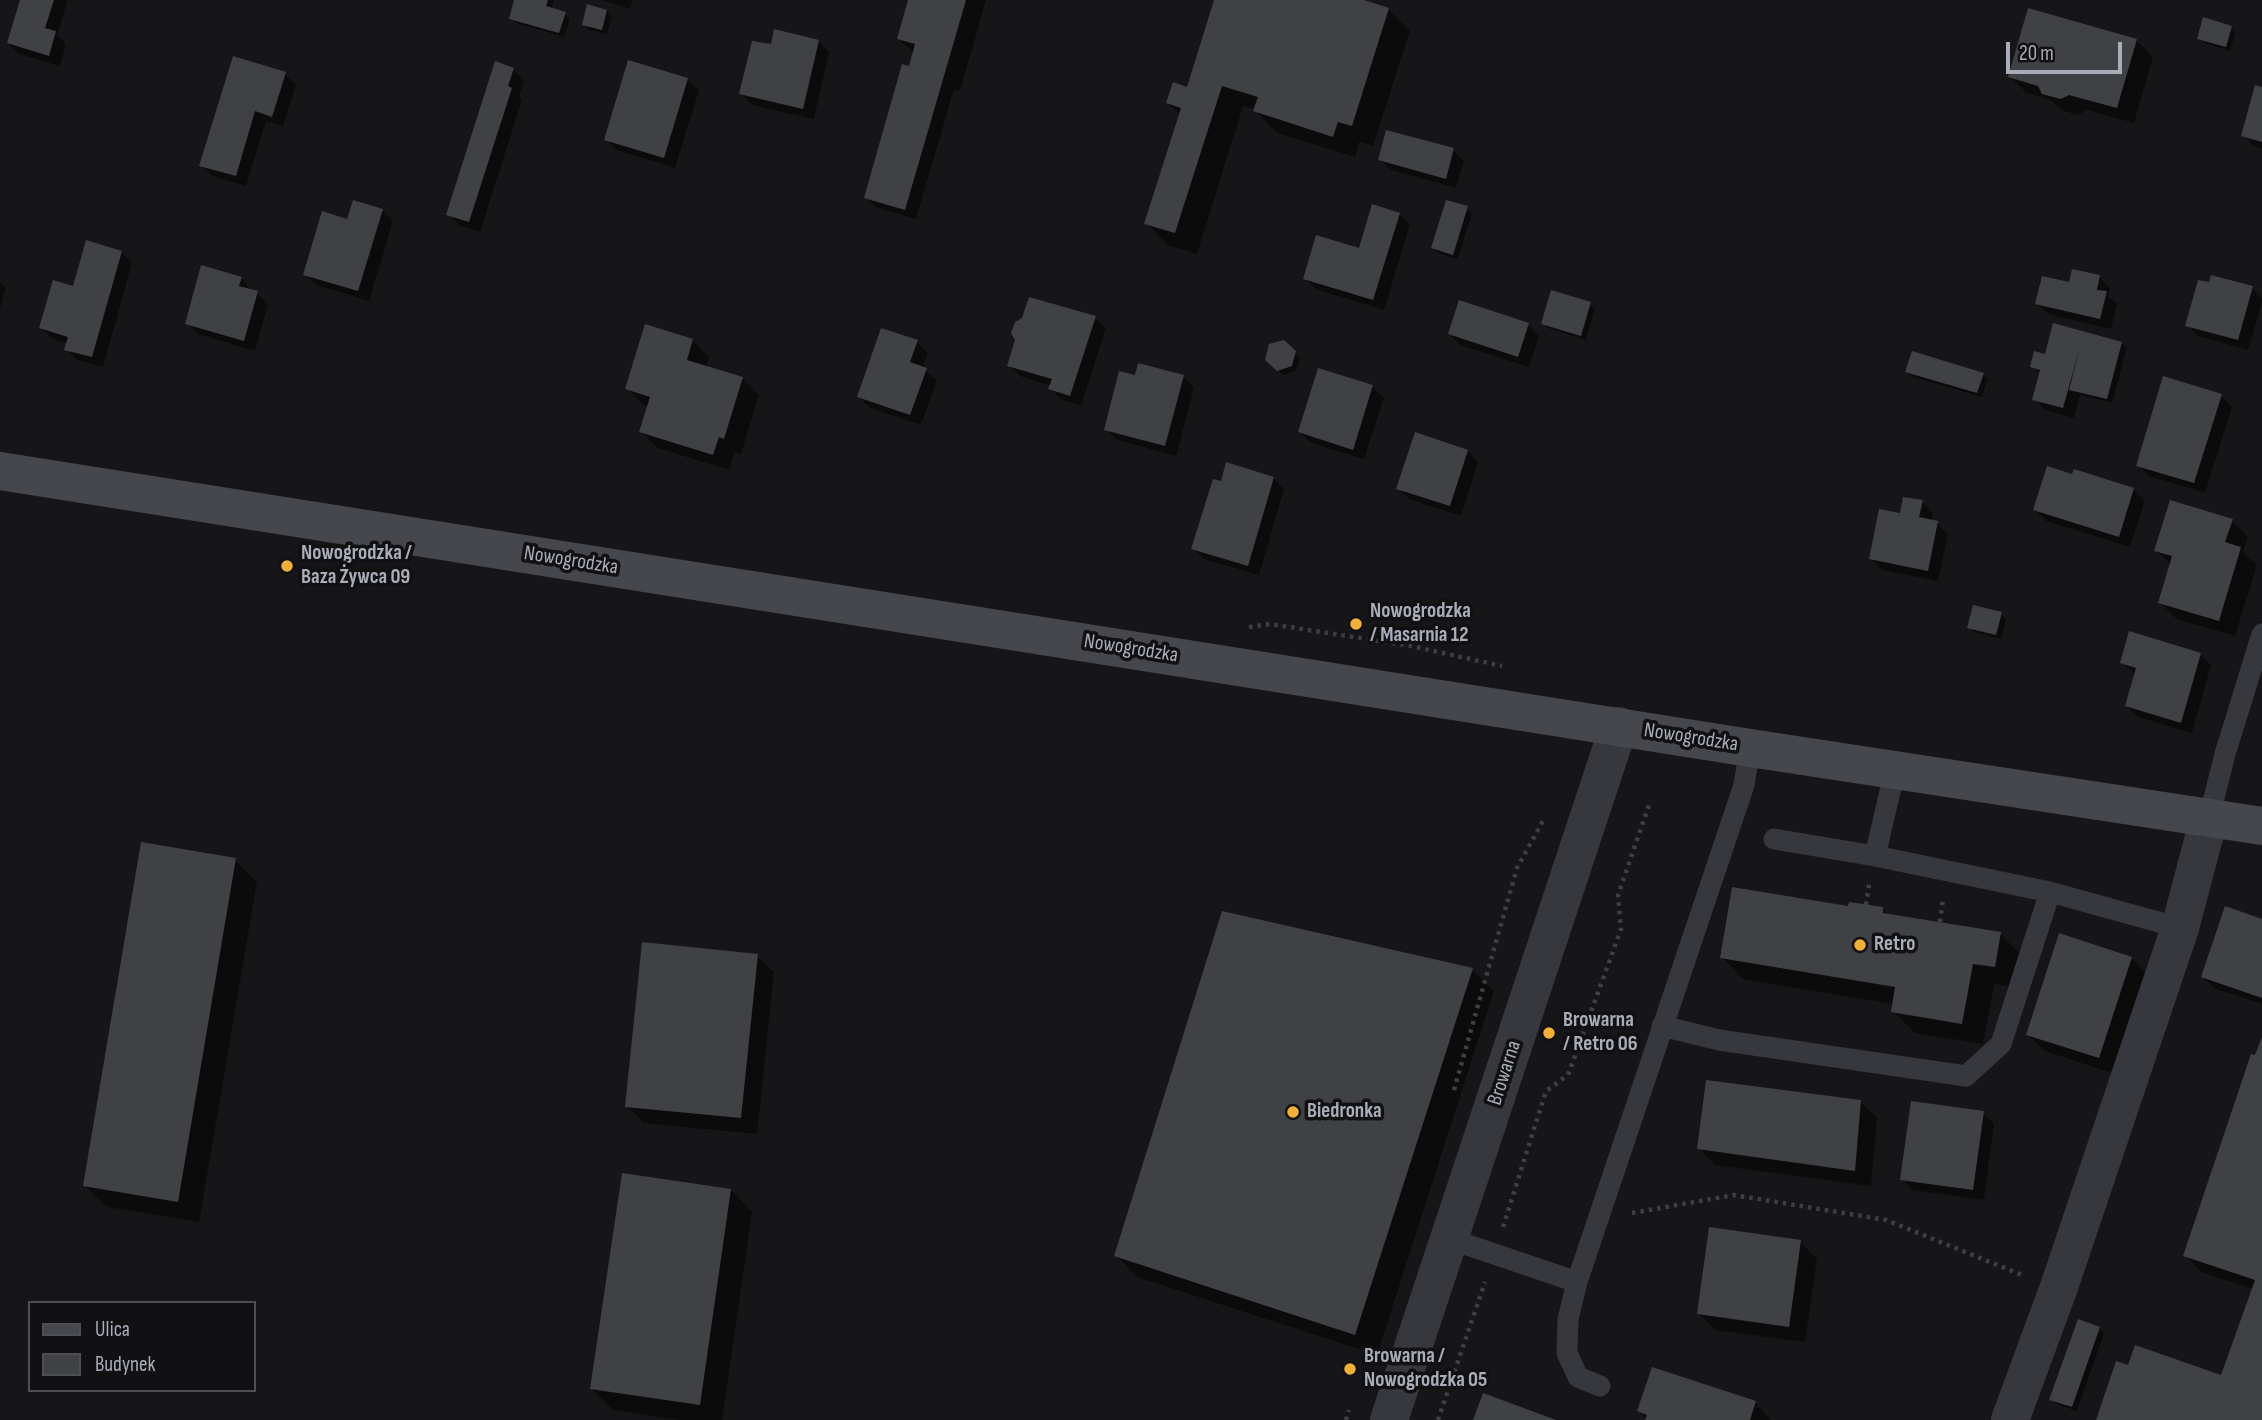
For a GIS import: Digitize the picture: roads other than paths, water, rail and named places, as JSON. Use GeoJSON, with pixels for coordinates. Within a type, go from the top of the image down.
{"type":"FeatureCollection","features":[{"type":"Feature","properties":{"kind":"main road","name":"Nowogrodzka"},"geometry":{"type":"LineString","coordinates":[[0,471],[1750,748],[2262,826]]}},
{"type":"Feature","properties":{"kind":"street","name":"Browarna"},"geometry":{"type":"LineString","coordinates":[[1389,1420],[1619,726]]}},
{"type":"Feature","properties":{"kind":"street"},"geometry":{"type":"LineString","coordinates":[[2010,1420],[2059,1287],[2180,928],[2209,818]]}},
{"type":"Feature","properties":{"kind":"lane"},"geometry":{"type":"LineString","coordinates":[[2209,818],[2225,754],[2262,634]]}},
{"type":"Feature","properties":{"kind":"lane"},"geometry":{"type":"LineString","coordinates":[[1600,1386],[1578,1377],[1567,1353],[1568,1319],[1602,1202],[1744,785],[1750,748]]}},
{"type":"Feature","properties":{"kind":"lane"},"geometry":{"type":"LineString","coordinates":[[1875,856],[1895,770]]}},
{"type":"Feature","properties":{"kind":"lane"},"geometry":{"type":"LineString","coordinates":[[1774,839],[1875,856],[2050,892],[2180,928]]}},
{"type":"Feature","properties":{"kind":"lane"},"geometry":{"type":"LineString","coordinates":[[1662,1026],[1719,1040],[1966,1076],[2001,1044],[2050,892]]}},
{"type":"Feature","properties":{"kind":"lane"},"geometry":{"type":"LineString","coordinates":[[1450,1239],[1577,1282]]}},
{"type":"Feature","properties":{"kind":"place","name":"Nowogrodzka / Baza Żywca 09"},"geometry":{"type":"Point","coordinates":[287,566]}},
{"type":"Feature","properties":{"kind":"place","name":"Nowogrodzka / Masarnia 12"},"geometry":{"type":"Point","coordinates":[1356,624]}},
{"type":"Feature","properties":{"kind":"place","name":"Retro"},"geometry":{"type":"Point","coordinates":[1860,945]}},
{"type":"Feature","properties":{"kind":"place","name":"Browarna / Retro 06"},"geometry":{"type":"Point","coordinates":[1549,1033]}},
{"type":"Feature","properties":{"kind":"place","name":"Biedronka"},"geometry":{"type":"Point","coordinates":[1293,1112]}},
{"type":"Feature","properties":{"kind":"place","name":"Browarna / Nowogrodzka 05"},"geometry":{"type":"Point","coordinates":[1350,1369]}}]}
